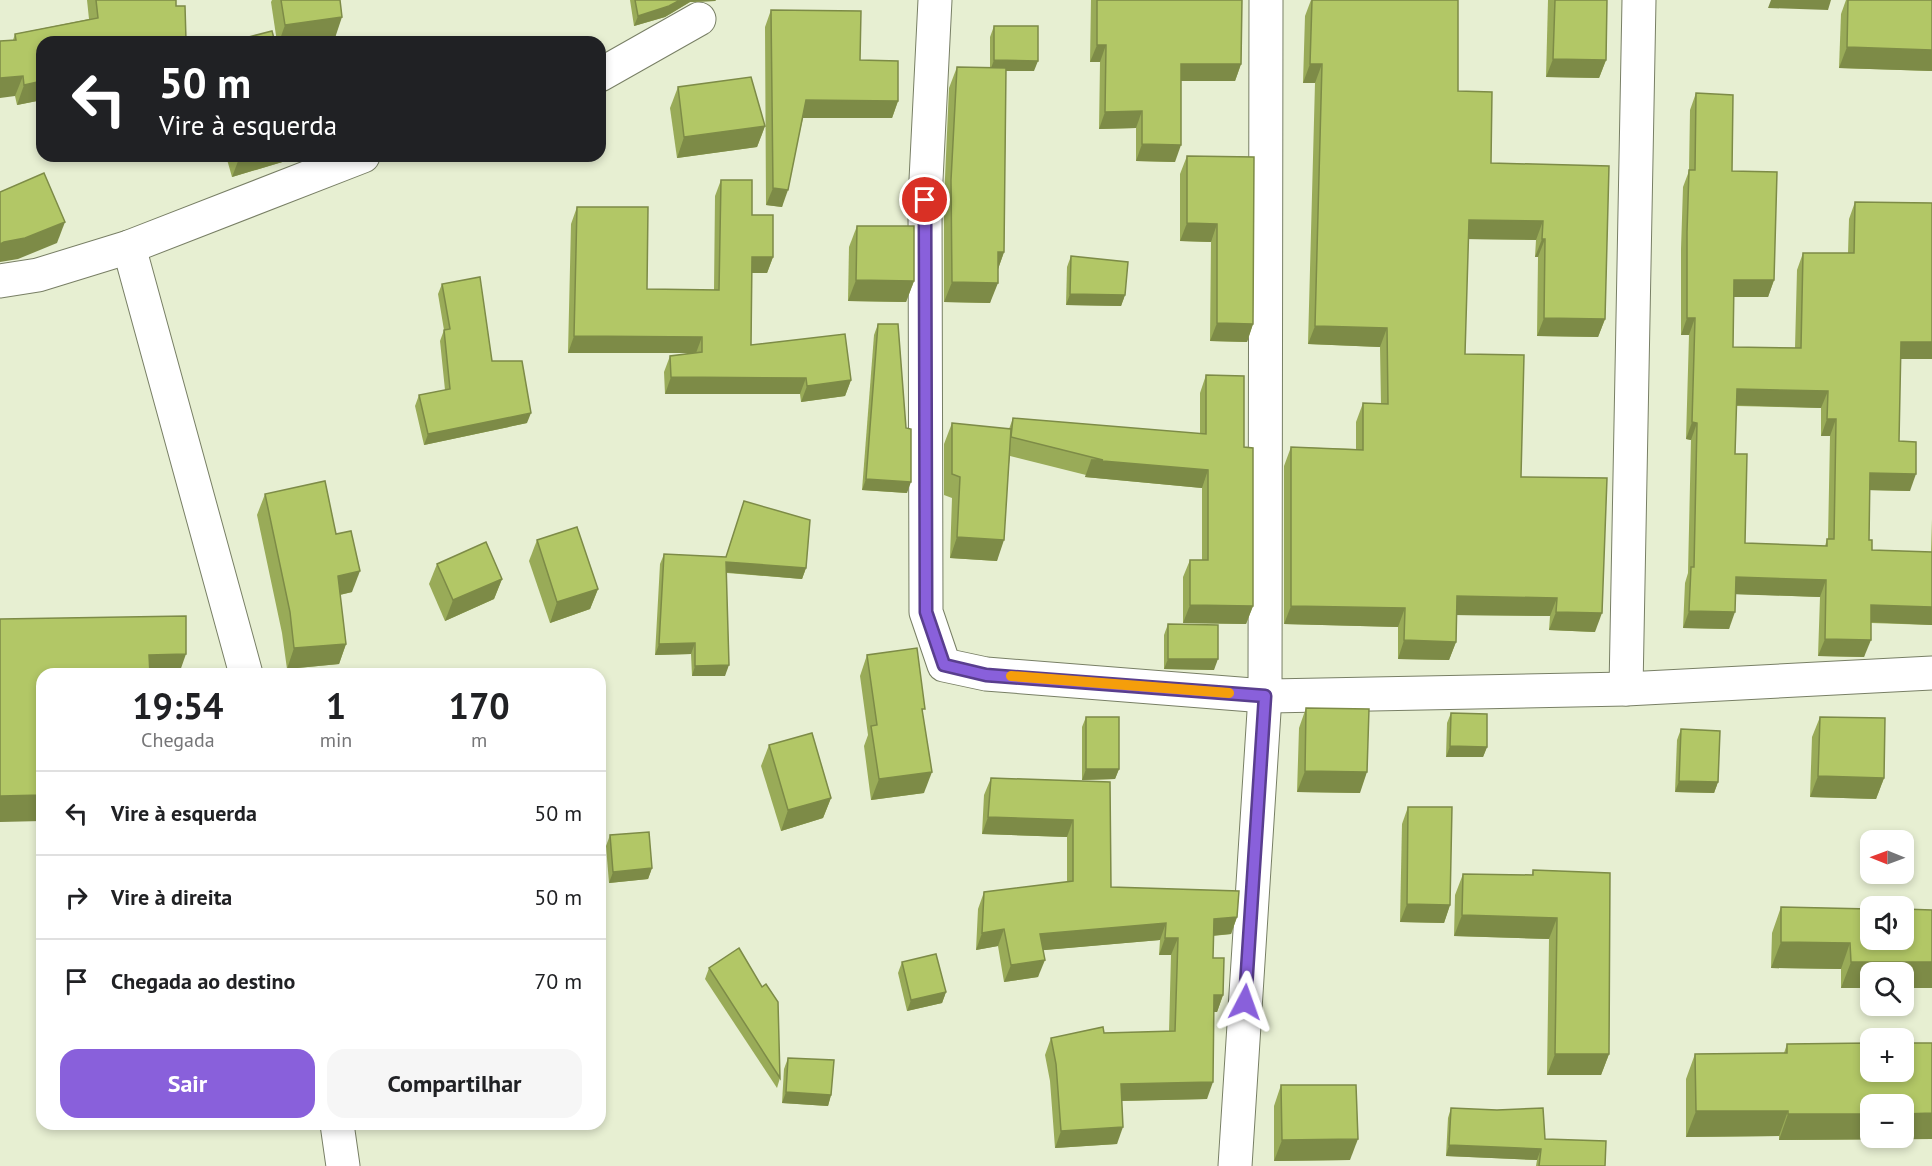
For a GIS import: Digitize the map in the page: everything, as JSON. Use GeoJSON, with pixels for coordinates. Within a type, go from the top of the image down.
{"type":"FeatureCollection","features":[{"type":"Feature","properties":{"kind":"street"},"geometry":{"type":"LineString","coordinates":[[934,0],[925,200],[926,612],[944,665],[986,675],[1265,696],[1626,689],[1932,673]]}},
{"type":"Feature","properties":{"kind":"street"},"geometry":{"type":"LineString","coordinates":[[1235,1166],[1265,696],[1266,0]]}},
{"type":"Feature","properties":{"kind":"street"},"geometry":{"type":"LineString","coordinates":[[1626,689],[1639,0]]}},
{"type":"Feature","properties":{"kind":"street"},"geometry":{"type":"LineString","coordinates":[[606,72],[699,19]]}},
{"type":"Feature","properties":{"kind":"street"},"geometry":{"type":"LineString","coordinates":[[0,281],[38,275],[129,247],[348,162]]}},
{"type":"Feature","properties":{"kind":"street"},"geometry":{"type":"LineString","coordinates":[[129,247],[244,668]]}},
{"type":"Feature","properties":{"kind":"street"},"geometry":{"type":"LineString","coordinates":[[338,1130],[343,1166]]}},
{"type":"Feature","properties":{"kind":"building"},"geometry":{"type":"Polygon","coordinates":[[[96,0],[176,0],[176,6],[185,6],[186,36],[36,36],[36,82],[24,85],[23,76],[0,78],[0,41],[16,40],[15,34],[98,18],[96,0]]]}},
{"type":"Feature","properties":{"kind":"building"},"geometry":{"type":"Polygon","coordinates":[[[281,0],[340,0],[342,17],[285,25],[281,0]]]}},
{"type":"Feature","properties":{"kind":"building"},"geometry":{"type":"Polygon","coordinates":[[[635,0],[680,0],[638,16],[635,0]]]}},
{"type":"Feature","properties":{"kind":"building"},"geometry":{"type":"Polygon","coordinates":[[[1097,0],[1242,0],[1241,64],[1181,64],[1181,145],[1142,144],[1142,111],[1105,112],[1106,45],[1097,45],[1097,0]]]}},
{"type":"Feature","properties":{"kind":"building"},"geometry":{"type":"Polygon","coordinates":[[[1312,0],[1458,0],[1458,91],[1492,92],[1491,163],[1609,166],[1605,319],[1544,318],[1545,239],[1542,239],[1543,221],[1469,220],[1465,354],[1524,355],[1521,477],[1607,478],[1602,613],[1556,612],[1557,598],[1457,596],[1456,642],[1404,640],[1405,608],[1291,606],[1291,447],[1363,450],[1363,403],[1388,404],[1387,328],[1315,326],[1322,64],[1310,64],[1312,0]]]}},
{"type":"Feature","properties":{"kind":"building"},"geometry":{"type":"Polygon","coordinates":[[[1555,0],[1607,0],[1606,60],[1553,59],[1555,0]]]}},
{"type":"Feature","properties":{"kind":"building"},"geometry":{"type":"Polygon","coordinates":[[[1848,0],[1932,0],[1932,50],[1847,47],[1848,0]]]}},
{"type":"Feature","properties":{"kind":"building"},"geometry":{"type":"Polygon","coordinates":[[[771,10],[861,11],[860,60],[898,61],[898,101],[806,100],[788,190],[773,188],[771,10]]]}},
{"type":"Feature","properties":{"kind":"building"},"geometry":{"type":"Polygon","coordinates":[[[994,26],[1038,26],[1038,61],[994,60],[994,26]]]}},
{"type":"Feature","properties":{"kind":"building"},"geometry":{"type":"Polygon","coordinates":[[[272,31],[273,36],[253,36],[272,31]]]}},
{"type":"Feature","properties":{"kind":"building"},"geometry":{"type":"Polygon","coordinates":[[[957,67],[1006,68],[1004,252],[998,252],[998,283],[952,282],[951,180],[957,67]]]}},
{"type":"Feature","properties":{"kind":"building"},"geometry":{"type":"Polygon","coordinates":[[[751,77],[765,126],[684,137],[678,87],[751,77]]]}},
{"type":"Feature","properties":{"kind":"building"},"geometry":{"type":"Polygon","coordinates":[[[1696,93],[1733,95],[1732,171],[1777,172],[1774,280],[1734,280],[1733,347],[1801,348],[1803,253],[1854,253],[1855,202],[1932,203],[1932,342],[1901,342],[1899,441],[1916,442],[1916,474],[1870,473],[1869,540],[1872,540],[1872,550],[1932,552],[1932,607],[1871,605],[1871,640],[1825,639],[1826,580],[1736,577],[1735,612],[1689,611],[1691,567],[1694,567],[1697,423],[1692,422],[1695,318],[1687,318],[1687,232],[1689,170],[1695,170],[1696,93]],[[1737,389],[1735,454],[1747,454],[1745,543],[1827,546],[1827,539],[1834,539],[1836,419],[1827,419],[1828,391],[1737,389]]]}},
{"type":"Feature","properties":{"kind":"building"},"geometry":{"type":"Polygon","coordinates":[[[1187,156],[1254,157],[1253,324],[1217,323],[1217,224],[1187,223],[1187,156]]]}},
{"type":"Feature","properties":{"kind":"building"},"geometry":{"type":"Polygon","coordinates":[[[44,173],[65,222],[25,238],[0,244],[0,192],[44,173]]]}},
{"type":"Feature","properties":{"kind":"building"},"geometry":{"type":"Polygon","coordinates":[[[721,180],[752,180],[752,215],[773,215],[773,257],[752,257],[751,345],[845,334],[851,380],[807,386],[806,378],[671,377],[670,356],[702,352],[702,337],[574,336],[577,207],[648,207],[647,289],[719,290],[721,180]]]}},
{"type":"Feature","properties":{"kind":"building"},"geometry":{"type":"Polygon","coordinates":[[[857,226],[914,226],[914,281],[856,280],[857,226]]]}},
{"type":"Feature","properties":{"kind":"building"},"geometry":{"type":"Polygon","coordinates":[[[1071,256],[1128,262],[1125,295],[1070,294],[1071,256]]]}},
{"type":"Feature","properties":{"kind":"building"},"geometry":{"type":"Polygon","coordinates":[[[480,277],[492,361],[522,361],[531,413],[428,434],[419,395],[450,389],[444,330],[450,329],[442,284],[480,277]]]}},
{"type":"Feature","properties":{"kind":"building"},"geometry":{"type":"Polygon","coordinates":[[[878,324],[898,324],[906,428],[911,429],[911,482],[866,479],[878,324]]]}},
{"type":"Feature","properties":{"kind":"building"},"geometry":{"type":"Polygon","coordinates":[[[1206,375],[1244,376],[1244,447],[1253,448],[1253,606],[1190,605],[1190,560],[1208,560],[1208,470],[1091,460],[1103,460],[1011,437],[1013,418],[1206,434],[1206,375]]]}},
{"type":"Feature","properties":{"kind":"building"},"geometry":{"type":"Polygon","coordinates":[[[952,423],[1011,429],[1004,540],[957,537],[960,477],[952,474],[952,423]]]}},
{"type":"Feature","properties":{"kind":"building"},"geometry":{"type":"Polygon","coordinates":[[[325,481],[336,534],[351,531],[360,571],[338,576],[346,644],[294,648],[290,612],[265,494],[325,481]]]}},
{"type":"Feature","properties":{"kind":"building"},"geometry":{"type":"Polygon","coordinates":[[[744,501],[810,520],[806,568],[726,562],[729,665],[695,666],[695,643],[659,644],[664,554],[726,557],[744,501]]]}},
{"type":"Feature","properties":{"kind":"building"},"geometry":{"type":"Polygon","coordinates":[[[577,527],[598,589],[557,602],[537,540],[577,527]]]}},
{"type":"Feature","properties":{"kind":"building"},"geometry":{"type":"Polygon","coordinates":[[[486,542],[502,579],[453,600],[437,564],[486,542]]]}},
{"type":"Feature","properties":{"kind":"building"},"geometry":{"type":"Polygon","coordinates":[[[186,616],[186,654],[149,655],[150,668],[36,668],[36,795],[0,796],[0,619],[186,616]]]}},
{"type":"Feature","properties":{"kind":"building"},"geometry":{"type":"Polygon","coordinates":[[[1168,624],[1218,625],[1218,659],[1168,659],[1168,624]]]}},
{"type":"Feature","properties":{"kind":"building"},"geometry":{"type":"Polygon","coordinates":[[[917,648],[925,709],[922,709],[932,772],[879,779],[871,726],[877,725],[867,655],[917,648]]]}},
{"type":"Feature","properties":{"kind":"building"},"geometry":{"type":"Polygon","coordinates":[[[1306,708],[1369,709],[1367,772],[1305,771],[1306,708]]]}},
{"type":"Feature","properties":{"kind":"building"},"geometry":{"type":"Polygon","coordinates":[[[1451,713],[1487,714],[1487,747],[1450,746],[1451,713]]]}},
{"type":"Feature","properties":{"kind":"building"},"geometry":{"type":"Polygon","coordinates":[[[1086,717],[1119,717],[1119,769],[1086,769],[1086,717]]]}},
{"type":"Feature","properties":{"kind":"building"},"geometry":{"type":"Polygon","coordinates":[[[1820,717],[1885,718],[1884,778],[1818,776],[1820,717]]]}},
{"type":"Feature","properties":{"kind":"building"},"geometry":{"type":"Polygon","coordinates":[[[1681,729],[1720,731],[1718,782],[1679,781],[1681,729]]]}},
{"type":"Feature","properties":{"kind":"building"},"geometry":{"type":"Polygon","coordinates":[[[812,733],[831,798],[788,810],[769,745],[812,733]]]}},
{"type":"Feature","properties":{"kind":"building"},"geometry":{"type":"Polygon","coordinates":[[[991,778],[1110,782],[1111,887],[1239,891],[1237,917],[1214,919],[1213,958],[1224,958],[1223,995],[1214,995],[1213,1082],[1121,1084],[1123,1127],[1061,1131],[1056,1064],[1051,1038],[1103,1027],[1104,1033],[1175,1031],[1178,938],[1165,938],[1166,923],[1040,934],[1045,960],[1011,965],[1004,929],[982,933],[984,892],[1073,881],[1073,820],[988,817],[991,778]]]}},
{"type":"Feature","properties":{"kind":"building"},"geometry":{"type":"Polygon","coordinates":[[[1408,807],[1452,807],[1450,905],[1407,904],[1408,807]]]}},
{"type":"Feature","properties":{"kind":"building"},"geometry":{"type":"Polygon","coordinates":[[[649,832],[652,868],[613,872],[610,835],[649,832]]]}},
{"type":"Feature","properties":{"kind":"building"},"geometry":{"type":"Polygon","coordinates":[[[1533,870],[1610,873],[1609,1054],[1555,1054],[1557,918],[1462,915],[1463,874],[1533,875],[1533,870]]]}},
{"type":"Feature","properties":{"kind":"building"},"geometry":{"type":"Polygon","coordinates":[[[1781,907],[1860,909],[1860,950],[1914,950],[1914,909],[1932,910],[1932,962],[1851,962],[1850,943],[1781,942],[1781,907]]]}},
{"type":"Feature","properties":{"kind":"building"},"geometry":{"type":"Polygon","coordinates":[[[739,948],[762,987],[766,984],[778,1002],[780,1078],[709,968],[739,948]]]}},
{"type":"Feature","properties":{"kind":"building"},"geometry":{"type":"Polygon","coordinates":[[[936,954],[946,992],[911,1000],[902,962],[936,954]]]}},
{"type":"Feature","properties":{"kind":"building"},"geometry":{"type":"Polygon","coordinates":[[[1860,1043],[1860,1082],[1914,1082],[1914,1043],[1932,1043],[1932,1113],[1914,1114],[1914,1094],[1860,1094],[1860,1114],[1696,1111],[1695,1054],[1787,1053],[1787,1044],[1860,1043]]]}},
{"type":"Feature","properties":{"kind":"building"},"geometry":{"type":"Polygon","coordinates":[[[788,1058],[834,1060],[831,1095],[786,1092],[788,1058]]]}},
{"type":"Feature","properties":{"kind":"building"},"geometry":{"type":"Polygon","coordinates":[[[1281,1085],[1356,1085],[1358,1139],[1282,1140],[1281,1085]]]}},
{"type":"Feature","properties":{"kind":"building"},"geometry":{"type":"Polygon","coordinates":[[[1451,1108],[1497,1110],[1543,1108],[1545,1139],[1606,1141],[1605,1166],[1539,1166],[1541,1149],[1449,1145],[1451,1108]]]}},
{"type":"Feature","properties":{"kind":"slow traffic"},"geometry":{"type":"LineString","coordinates":[[1011,676],[1229,693]]}},
{"type":"Feature","properties":{"kind":"route"},"geometry":{"type":"LineString","coordinates":[[925,200],[926,612],[944,665],[986,675],[1265,696],[1245,1002]]}}]}
